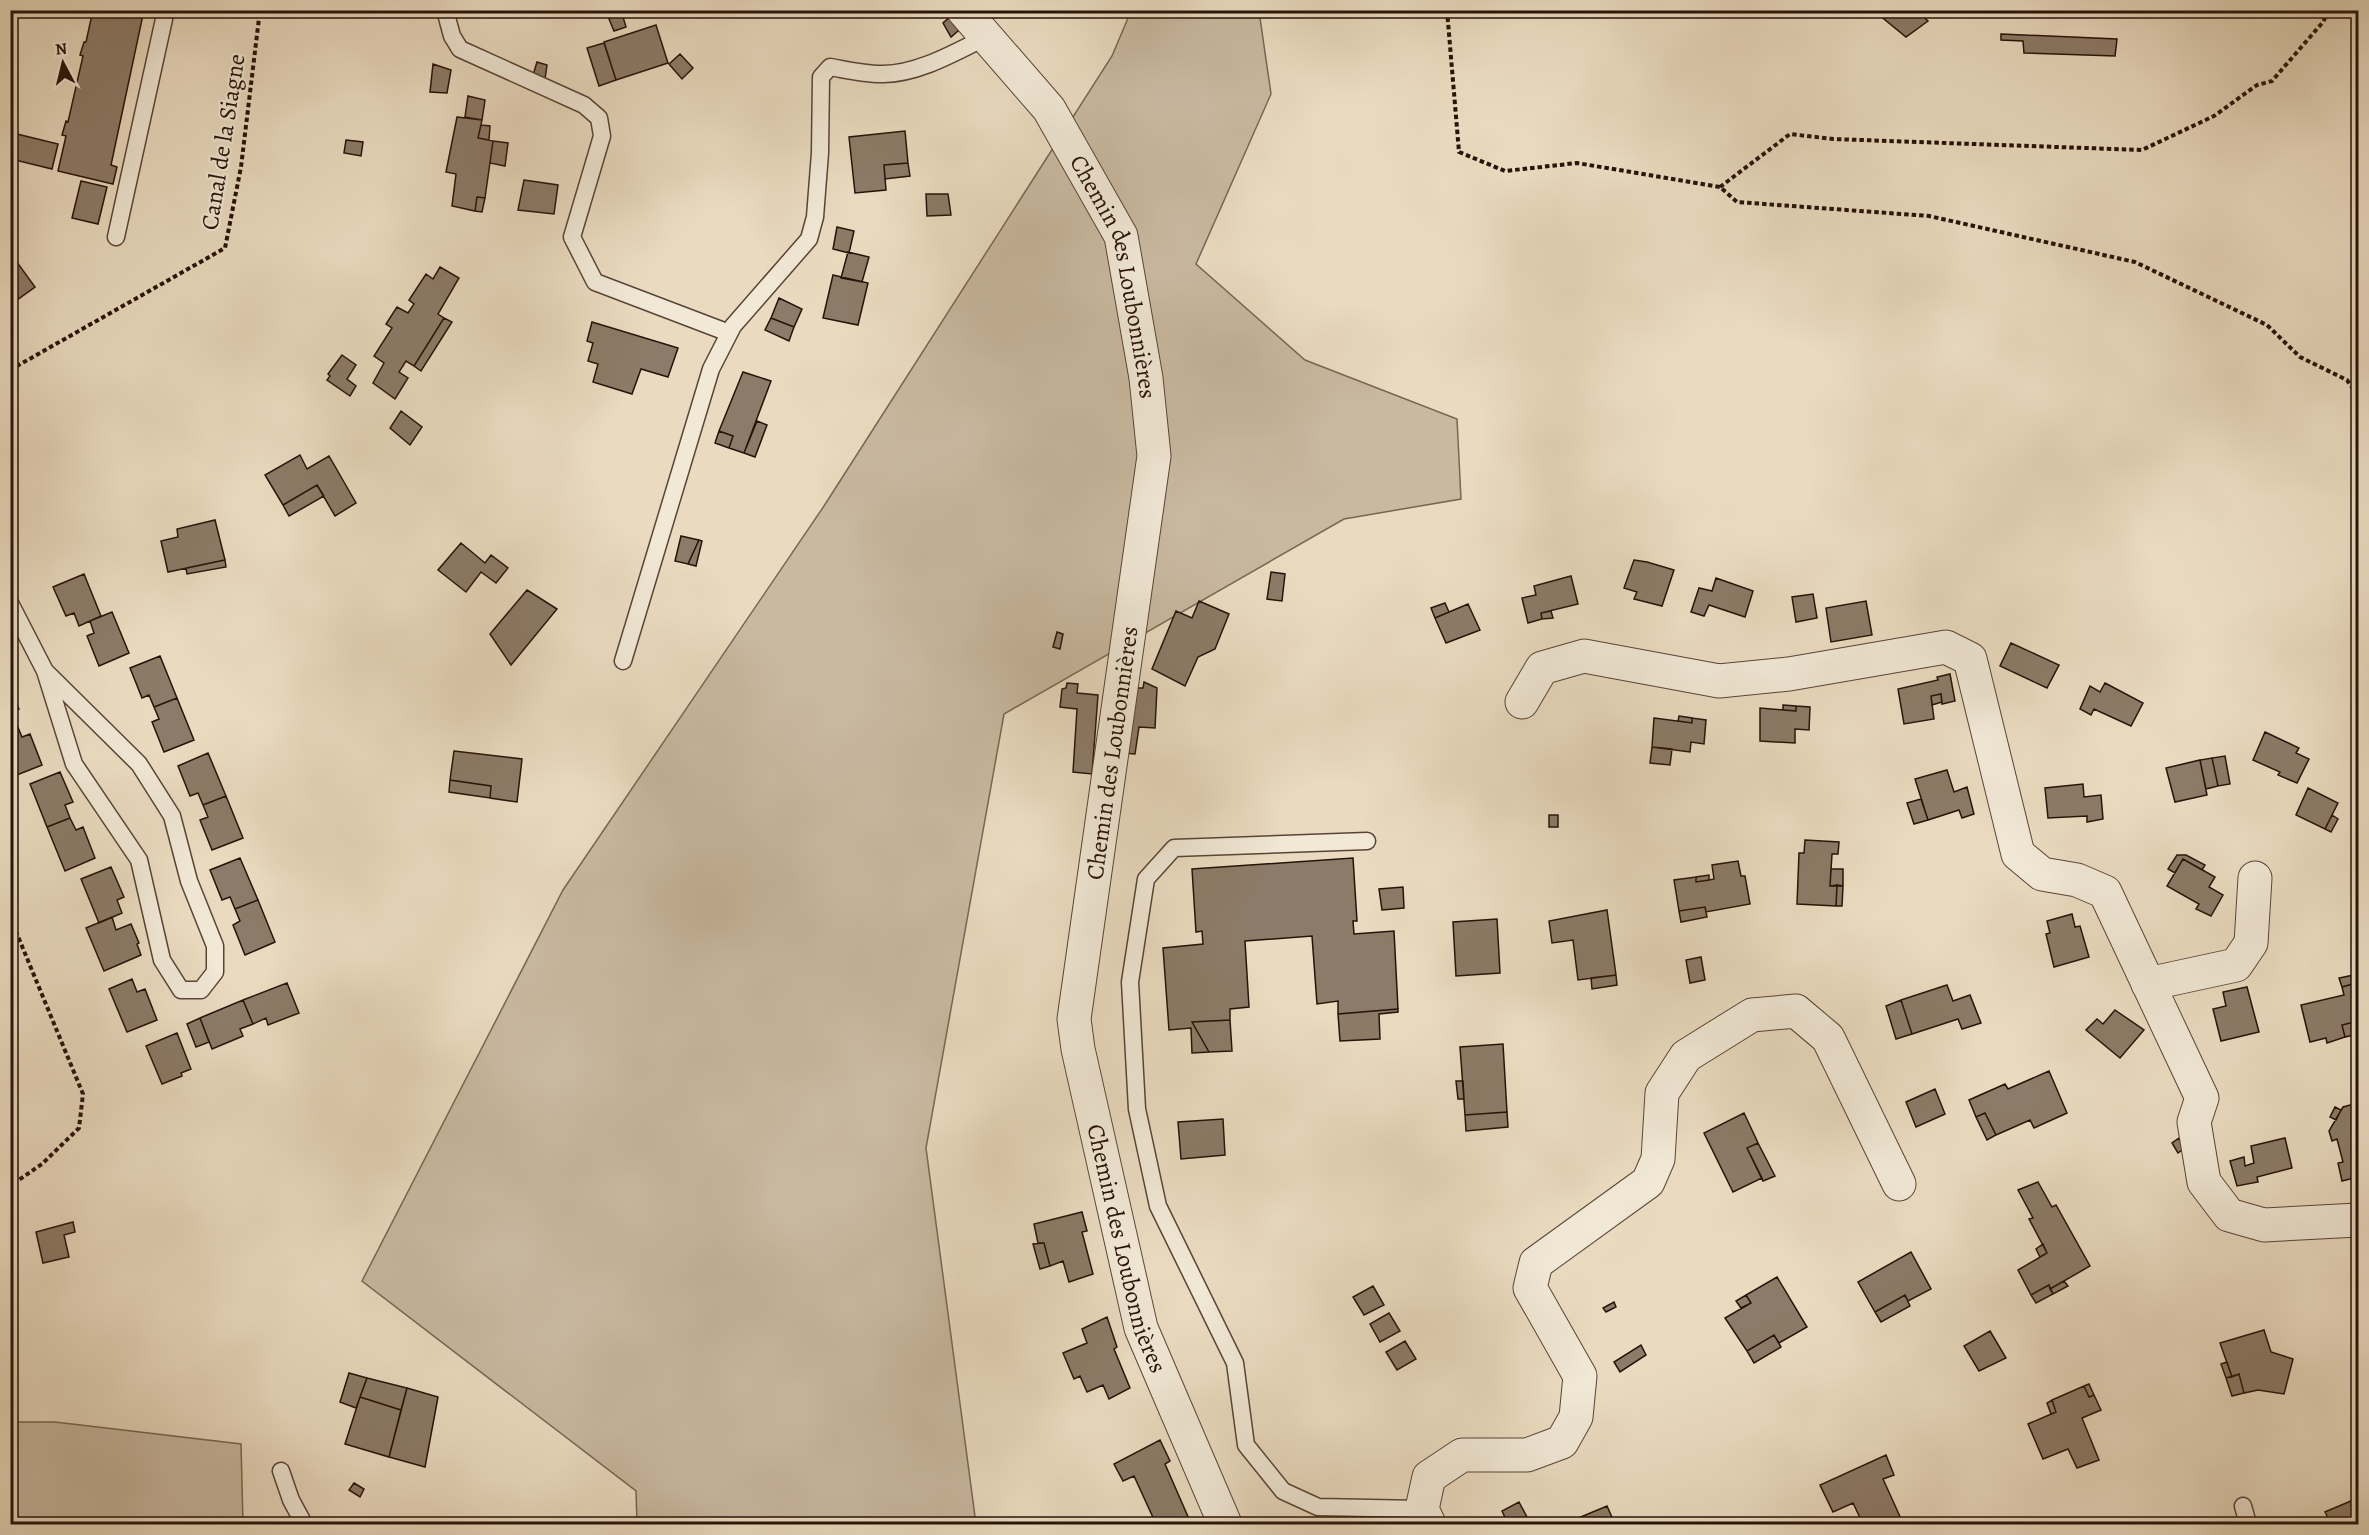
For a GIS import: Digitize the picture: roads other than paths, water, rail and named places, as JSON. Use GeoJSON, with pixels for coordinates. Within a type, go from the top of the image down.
{"type":"FeatureCollection","features":[{"type":"Feature","properties":{"kind":"street","name":"Chemin des Loubonnières"},"geometry":{"type":"LineString","coordinates":[[963,10],[1049,109],[1121,236],[1146,378],[1154,456],[1074,1019],[1080,1060],[1141,1328],[1225,1524]]}},
{"type":"Feature","properties":{"kind":"street"},"geometry":{"type":"LineString","coordinates":[[1522,702],[1542,668],[1584,656],[1719,681],[1789,674],[1946,647],[1970,659],[2018,854],[2042,874],[2077,880],[2105,892],[2202,1098],[2194,1122],[2204,1182],[2229,1215],[2264,1225],[2358,1220]]}},
{"type":"Feature","properties":{"kind":"street"},"geometry":{"type":"LineString","coordinates":[[2148,984],[2236,965],[2251,943],[2254,879]]}},
{"type":"Feature","properties":{"kind":"street"},"geometry":{"type":"LineString","coordinates":[[1425,1517],[1429,1477],[1462,1455],[1527,1455],[1562,1442],[1576,1417],[1580,1376],[1530,1288],[1536,1263],[1648,1182],[1658,1159],[1662,1094],[1686,1056],[1752,1015],[1796,1011],[1828,1038],[1899,1184]]}},
{"type":"Feature","properties":{"kind":"lane"},"geometry":{"type":"LineString","coordinates":[[116,237],[166,10]]}},
{"type":"Feature","properties":{"kind":"lane"},"geometry":{"type":"LineString","coordinates":[[445,10],[452,36],[460,49],[584,105],[599,118],[602,136],[572,237],[595,282],[729,333]]}},
{"type":"Feature","properties":{"kind":"lane"},"geometry":{"type":"LineString","coordinates":[[623,661],[711,369],[733,326],[808,238],[815,217],[821,77],[830,67],[882,74],[901,71],[943,59],[986,37]]}},
{"type":"Feature","properties":{"kind":"lane"},"geometry":{"type":"LineString","coordinates":[[10,603],[45,671],[74,764],[139,861],[162,960],[181,990],[201,990],[215,972],[215,946],[189,881],[172,816],[139,764],[45,671]]}},
{"type":"Feature","properties":{"kind":"lane"},"geometry":{"type":"LineString","coordinates":[[1367,841],[1174,848],[1146,879],[1130,982],[1137,1109],[1158,1206],[1235,1363],[1246,1445],[1283,1491],[1318,1507],[1425,1517]]}},
{"type":"Feature","properties":{"kind":"lane"},"geometry":{"type":"LineString","coordinates":[[281,1471],[291,1500],[304,1524]]}},
{"type":"Feature","properties":{"kind":"lane"},"geometry":{"type":"LineString","coordinates":[[2243,1506],[2248,1524]]}}]}
